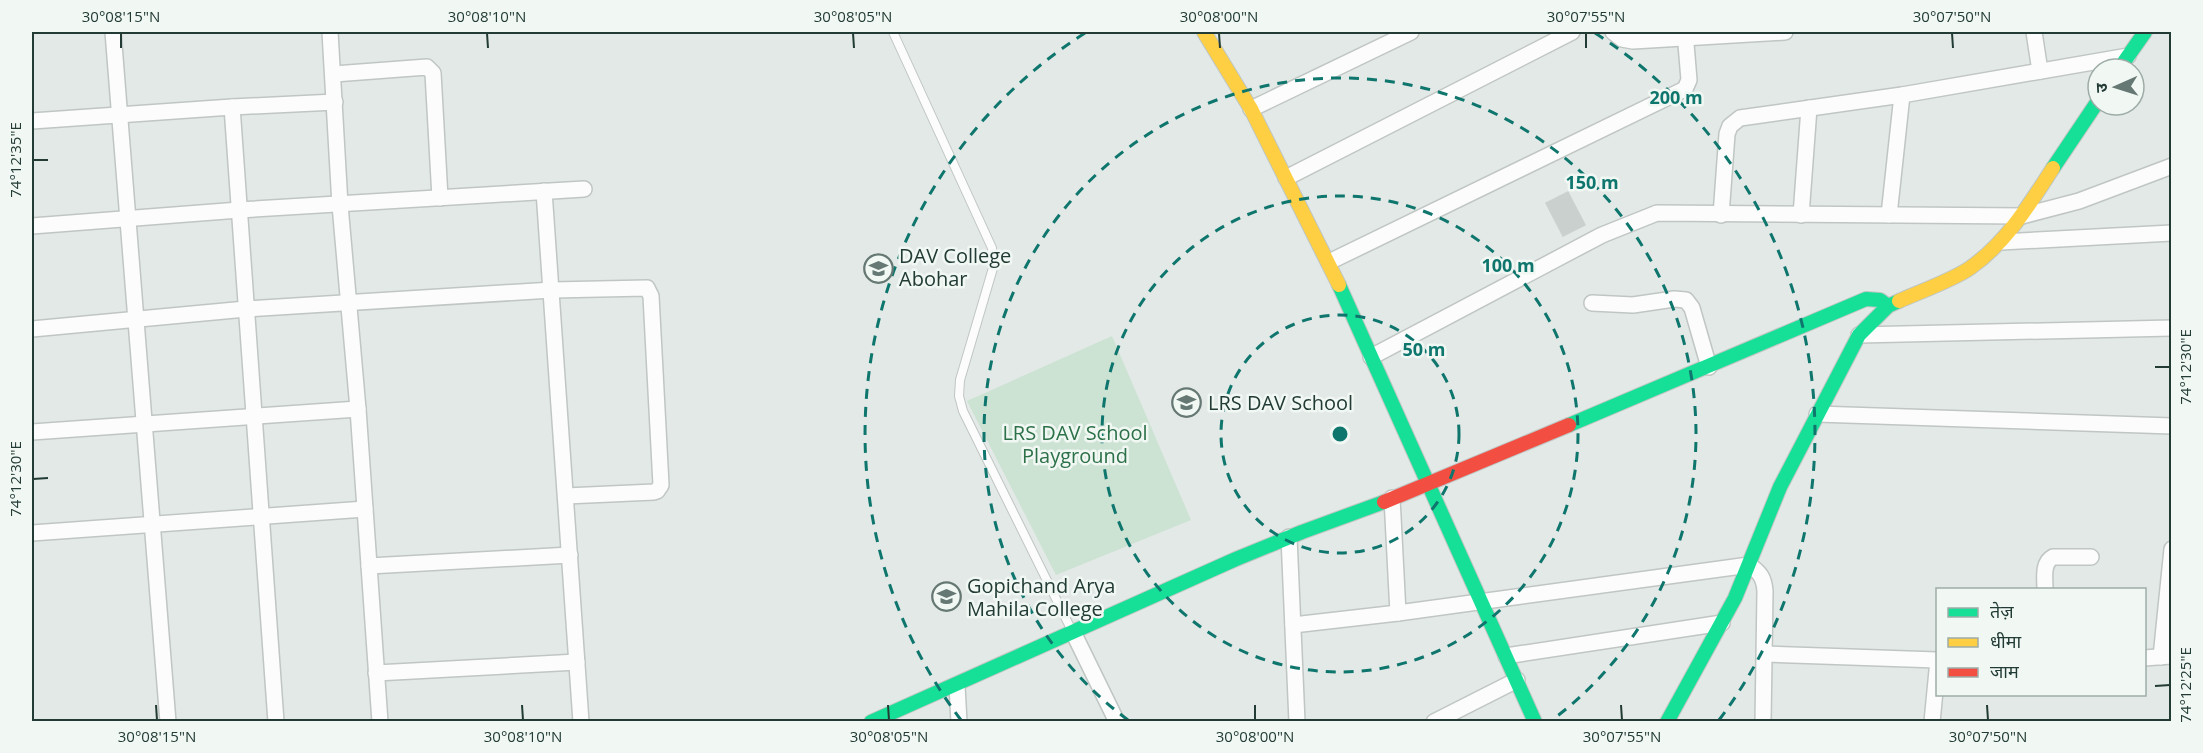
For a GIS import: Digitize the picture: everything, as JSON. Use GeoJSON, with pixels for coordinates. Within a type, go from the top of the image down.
{"type":"FeatureCollection","features":[{"type":"Feature","properties":{"kind":"street"},"geometry":{"type":"LineString","coordinates":[[113,32],[168,722]]}},
{"type":"Feature","properties":{"kind":"street"},"geometry":{"type":"LineString","coordinates":[[330,32],[340,205],[358,409],[380,722]]}},
{"type":"Feature","properties":{"kind":"street"},"geometry":{"type":"LineString","coordinates":[[1204,32],[1251,109],[1329,262],[1484,603],[1535,722]]}},
{"type":"Feature","properties":{"kind":"street"},"geometry":{"type":"LineString","coordinates":[[1251,109],[1412,32]]}},
{"type":"Feature","properties":{"kind":"street"},"geometry":{"type":"LineString","coordinates":[[1286,178],[1572,32]]}},
{"type":"Feature","properties":{"kind":"street"},"geometry":{"type":"LineString","coordinates":[[1612,32],[1622,39],[1633,41],[1685,35],[1785,32]]}},
{"type":"Feature","properties":{"kind":"street"},"geometry":{"type":"LineString","coordinates":[[2034,32],[2040,71]]}},
{"type":"Feature","properties":{"kind":"street"},"geometry":{"type":"LineString","coordinates":[[1721,215],[1727,134],[1730,126],[1740,118],[1902,95],[2128,56],[2145,32]]}},
{"type":"Feature","properties":{"kind":"street"},"geometry":{"type":"LineString","coordinates":[[1329,262],[1681,92],[1688,85],[1689,80],[1685,35]]}},
{"type":"Feature","properties":{"kind":"street"},"geometry":{"type":"LineString","coordinates":[[334,74],[427,67],[430,69],[433,73],[440,198]]}},
{"type":"Feature","properties":{"kind":"street"},"geometry":{"type":"LineString","coordinates":[[1888,215],[1902,95]]}},
{"type":"Feature","properties":{"kind":"street"},"geometry":{"type":"LineString","coordinates":[[32,121],[335,102]]}},
{"type":"Feature","properties":{"kind":"street"},"geometry":{"type":"LineString","coordinates":[[232,107],[276,722]]}},
{"type":"Feature","properties":{"kind":"street"},"geometry":{"type":"LineString","coordinates":[[1801,215],[1809,108]]}},
{"type":"Feature","properties":{"kind":"street"},"geometry":{"type":"LineString","coordinates":[[1667,722],[1722,623],[1749,565],[1780,487],[1859,335],[1888,306],[1969,269],[2001,242],[2022,216],[2087,117]]}},
{"type":"Feature","properties":{"kind":"street"},"geometry":{"type":"LineString","coordinates":[[1371,357],[1602,235],[1648,215],[1664,212],[1721,215],[2022,216],[2079,201],[2172,166]]}},
{"type":"Feature","properties":{"kind":"street"},"geometry":{"type":"LineString","coordinates":[[32,226],[240,210],[584,189]]}},
{"type":"Feature","properties":{"kind":"street"},"geometry":{"type":"LineString","coordinates":[[544,191],[581,722]]}},
{"type":"Feature","properties":{"kind":"street"},"geometry":{"type":"LineString","coordinates":[[2001,242],[2172,233]]}},
{"type":"Feature","properties":{"kind":"street"},"geometry":{"type":"LineString","coordinates":[[32,329],[348,302],[552,290],[641,286],[647,288],[651,296],[661,486],[654,492],[566,496]]}},
{"type":"Feature","properties":{"kind":"street"},"geometry":{"type":"LineString","coordinates":[[871,722],[957,686],[1289,537],[1428,484],[1709,367],[1866,298],[1880,300],[1888,306]]}},
{"type":"Feature","properties":{"kind":"street"},"geometry":{"type":"LineString","coordinates":[[1592,303],[1633,305],[1674,299],[1686,300],[1692,308],[1709,367]]}},
{"type":"Feature","properties":{"kind":"street"},"geometry":{"type":"LineString","coordinates":[[1859,335],[2172,328]]}},
{"type":"Feature","properties":{"kind":"street"},"geometry":{"type":"LineString","coordinates":[[32,432],[358,409]]}},
{"type":"Feature","properties":{"kind":"street"},"geometry":{"type":"LineString","coordinates":[[1817,414],[2172,426]]}},
{"type":"Feature","properties":{"kind":"street"},"geometry":{"type":"LineString","coordinates":[[1392,498],[1398,613]]}},
{"type":"Feature","properties":{"kind":"street"},"geometry":{"type":"LineString","coordinates":[[32,533],[365,509]]}},
{"type":"Feature","properties":{"kind":"street"},"geometry":{"type":"LineString","coordinates":[[1289,537],[1298,722]]}},
{"type":"Feature","properties":{"kind":"street"},"geometry":{"type":"LineString","coordinates":[[2146,658],[2166,657],[2172,549]]}},
{"type":"Feature","properties":{"kind":"street"},"geometry":{"type":"LineString","coordinates":[[369,566],[570,555]]}},
{"type":"Feature","properties":{"kind":"street"},"geometry":{"type":"LineString","coordinates":[[2044,588],[2045,564],[2048,560],[2053,557],[2091,557]]}},
{"type":"Feature","properties":{"kind":"street"},"geometry":{"type":"LineString","coordinates":[[1293,625],[1484,603],[1749,565],[1760,573],[1764,581],[1763,722]]}},
{"type":"Feature","properties":{"kind":"street"},"geometry":{"type":"LineString","coordinates":[[1506,656],[1722,623]]}},
{"type":"Feature","properties":{"kind":"street"},"geometry":{"type":"LineString","coordinates":[[1073,632],[1117,722]]}},
{"type":"Feature","properties":{"kind":"street"},"geometry":{"type":"LineString","coordinates":[[1765,654],[1936,660]]}},
{"type":"Feature","properties":{"kind":"street"},"geometry":{"type":"LineString","coordinates":[[376,673],[577,662]]}},
{"type":"Feature","properties":{"kind":"street"},"geometry":{"type":"LineString","coordinates":[[1932,722],[1936,672]]}},
{"type":"Feature","properties":{"kind":"street"},"geometry":{"type":"LineString","coordinates":[[1434,722],[1517,680]]}},
{"type":"Feature","properties":{"kind":"street"},"geometry":{"type":"LineString","coordinates":[[957,686],[959,722]]}},
{"type":"Feature","properties":{"kind":"lane"},"geometry":{"type":"LineString","coordinates":[[893,32],[992,248],[993,267],[960,380],[959,396],[963,411],[1073,632]]}},
{"type":"Feature","properties":{"kind":"green space","name":"LRS DAV School Playground"},"geometry":{"type":"Polygon","coordinates":[[[1112,336],[1191,520],[1056,575],[967,401],[1112,336]]]}},
{"type":"Feature","properties":{"kind":"building"},"geometry":{"type":"Polygon","coordinates":[[[1568,192],[1585,225],[1563,236],[1546,203],[1568,192]]]}},
{"type":"Feature","properties":{"kind":"traffic: fast"},"geometry":{"type":"LineString","coordinates":[[2127,57],[2145,32]]}},
{"type":"Feature","properties":{"kind":"traffic: fast"},"geometry":{"type":"LineString","coordinates":[[2053,168],[2087,117]]}},
{"type":"Feature","properties":{"kind":"traffic: fast"},"geometry":{"type":"LineString","coordinates":[[1339,285],[1535,722]]}},
{"type":"Feature","properties":{"kind":"traffic: fast"},"geometry":{"type":"LineString","coordinates":[[1569,425],[1866,299],[1880,300],[1888,306]]}},
{"type":"Feature","properties":{"kind":"traffic: fast"},"geometry":{"type":"LineString","coordinates":[[1667,722],[1735,598],[1780,487],[1859,335],[1888,306],[1899,301]]}},
{"type":"Feature","properties":{"kind":"traffic: fast"},"geometry":{"type":"LineString","coordinates":[[871,722],[1236,559],[1384,502]]}},
{"type":"Feature","properties":{"kind":"traffic: slow"},"geometry":{"type":"LineString","coordinates":[[1204,32],[1251,109],[1339,285]]}},
{"type":"Feature","properties":{"kind":"traffic: slow"},"geometry":{"type":"LineString","coordinates":[[1899,301],[1955,277],[1983,258],[2006,235],[2053,168]]}},
{"type":"Feature","properties":{"kind":"traffic: jam"},"geometry":{"type":"LineString","coordinates":[[1384,502],[1569,425]]}},
{"type":"Feature","properties":{"kind":"place","name":"DAV College Abohar"},"geometry":{"type":"Point","coordinates":[878,268]}},
{"type":"Feature","properties":{"kind":"place","name":"LRS DAV School"},"geometry":{"type":"Point","coordinates":[1187,403]}},
{"type":"Feature","properties":{"kind":"place","name":"Gopichand Arya Mahila College"},"geometry":{"type":"Point","coordinates":[946,597]}}]}
